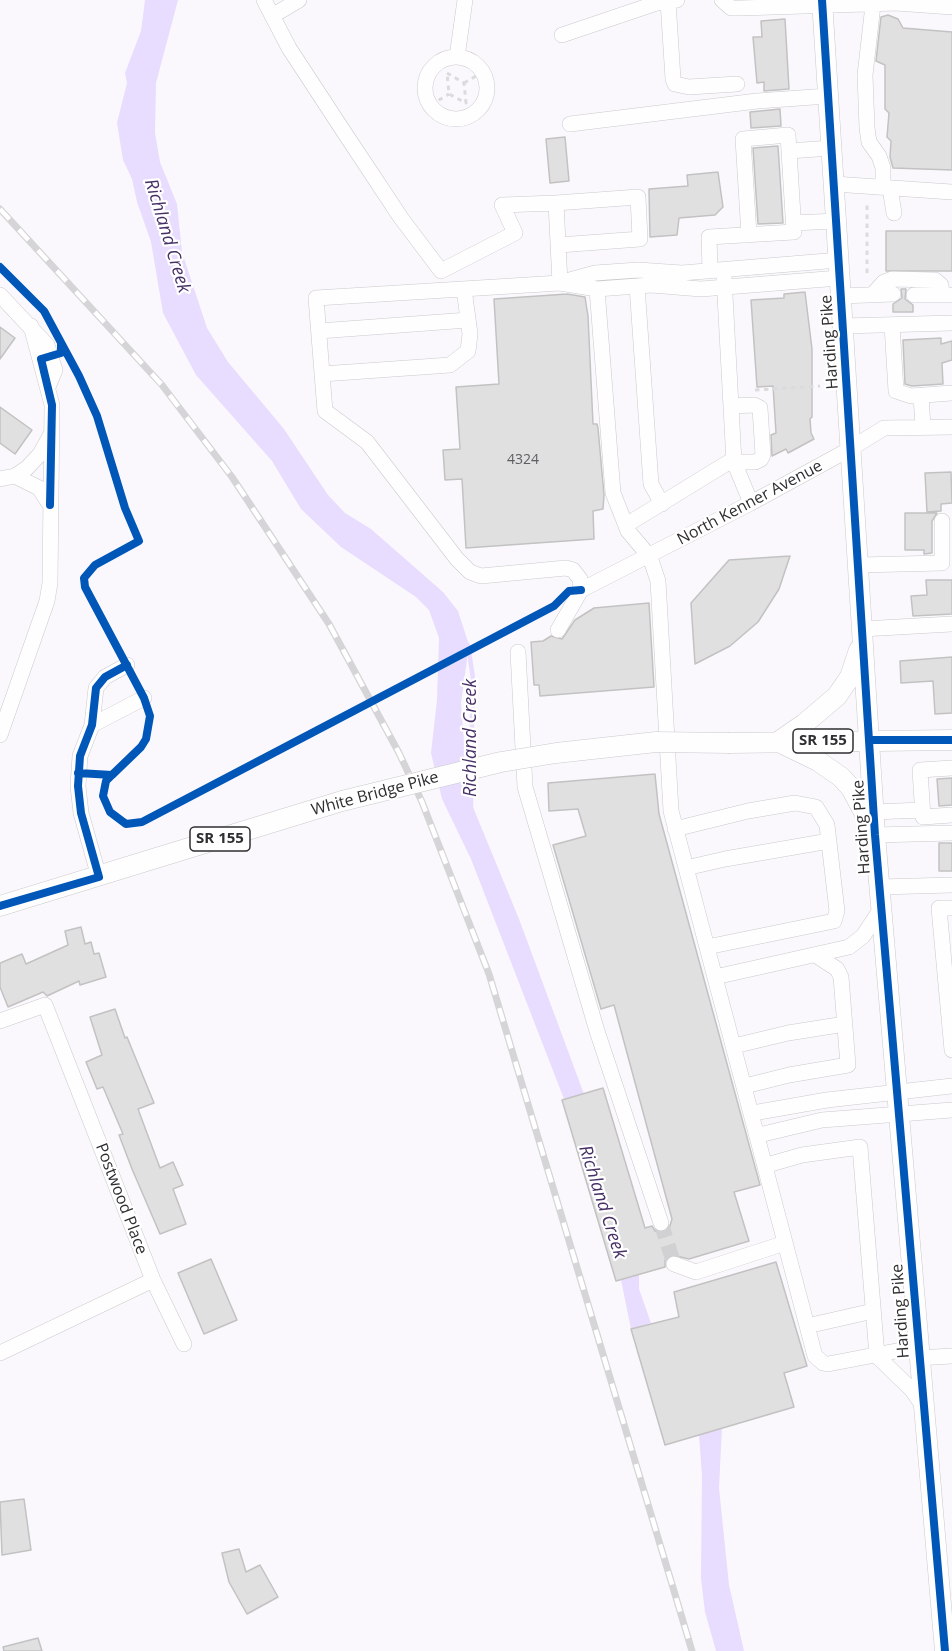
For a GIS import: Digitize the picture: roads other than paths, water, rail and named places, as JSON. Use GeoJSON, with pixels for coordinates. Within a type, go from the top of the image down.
{"type":"FeatureCollection","features":[{"type":"Feature","properties":{"kind":"main road","name":"Harding Pike"},"geometry":{"type":"LineString","coordinates":[[822,2],[875,835],[945,1651]]}},
{"type":"Feature","properties":{"kind":"main road"},"geometry":{"type":"LineString","coordinates":[[777,742],[804,724],[837,696],[854,668],[862,629]]}},
{"type":"Feature","properties":{"kind":"main road","name":"White Bridge Pike"},"geometry":{"type":"LineString","coordinates":[[0,906],[342,801],[501,762],[556,753],[656,742],[869,740],[952,742]]}},
{"type":"Feature","properties":{"kind":"main road"},"geometry":{"type":"LineString","coordinates":[[777,742],[818,761],[841,777],[851,788],[875,835]]}},
{"type":"Feature","properties":{"kind":"street"},"geometry":{"type":"LineString","coordinates":[[264,0],[289,48],[336,120],[441,271],[515,233],[502,205],[638,197],[640,239],[559,245]]}},
{"type":"Feature","properties":{"kind":"street"},"geometry":{"type":"LineString","coordinates":[[272,16],[299,0]]}},
{"type":"Feature","properties":{"kind":"street"},"geometry":{"type":"LineString","coordinates":[[457,57],[465,0]]}},
{"type":"Feature","properties":{"kind":"street"},"geometry":{"type":"LineString","coordinates":[[722,0],[731,8],[822,2],[873,5],[896,3],[952,7]]}},
{"type":"Feature","properties":{"kind":"street"},"geometry":{"type":"LineString","coordinates":[[562,35],[673,1],[672,71],[675,84],[689,87],[732,84]]}},
{"type":"Feature","properties":{"kind":"street"},"geometry":{"type":"LineString","coordinates":[[873,5],[865,75],[870,142],[881,162],[894,213]]}},
{"type":"Feature","properties":{"kind":"street"},"geometry":{"type":"LineString","coordinates":[[457,57],[473,62],[483,72],[487,82],[486,96],[482,106],[471,116],[450,119],[430,105],[425,90],[430,73],[440,62],[457,57]]}},
{"type":"Feature","properties":{"kind":"street"},"geometry":{"type":"LineString","coordinates":[[570,124],[757,101],[828,96]]}},
{"type":"Feature","properties":{"kind":"street"},"geometry":{"type":"LineString","coordinates":[[748,496],[734,462],[724,287],[709,237],[749,235],[794,232],[788,135],[743,139],[749,235]]}},
{"type":"Feature","properties":{"kind":"street"},"geometry":{"type":"LineString","coordinates":[[789,151],[831,148]]}},
{"type":"Feature","properties":{"kind":"street"},"geometry":{"type":"LineString","coordinates":[[834,184],[952,192]]}},
{"type":"Feature","properties":{"kind":"street"},"geometry":{"type":"LineString","coordinates":[[556,203],[560,283]]}},
{"type":"Feature","properties":{"kind":"street"},"geometry":{"type":"LineString","coordinates":[[793,223],[836,220]]}},
{"type":"Feature","properties":{"kind":"street"},"geometry":{"type":"LineString","coordinates":[[558,630],[581,590],[580,579],[573,570],[566,568],[481,576],[465,568],[367,442],[325,411],[316,298],[560,283],[595,273],[638,270],[682,273],[717,268],[840,278],[873,294],[893,294]]}},
{"type":"Feature","properties":{"kind":"street"},"geometry":{"type":"LineString","coordinates":[[560,283],[597,289],[637,286],[701,289],[840,278]]}},
{"type":"Feature","properties":{"kind":"street"},"geometry":{"type":"LineString","coordinates":[[873,294],[884,282],[913,279],[939,281],[947,295],[914,295]]}},
{"type":"Feature","properties":{"kind":"street"},"geometry":{"type":"LineString","coordinates":[[637,286],[651,484],[662,504]]}},
{"type":"Feature","properties":{"kind":"street"},"geometry":{"type":"LineString","coordinates":[[322,374],[450,366],[468,351],[468,320],[464,289]]}},
{"type":"Feature","properties":{"kind":"street"},"geometry":{"type":"LineString","coordinates":[[597,289],[613,493],[626,525],[639,546],[650,557],[658,581],[668,783],[675,829],[767,1165],[815,1356],[823,1363],[918,1353],[952,1356]]}},
{"type":"Feature","properties":{"kind":"street"},"geometry":{"type":"LineString","coordinates":[[0,295],[30,326],[52,405],[49,592],[0,735]]}},
{"type":"Feature","properties":{"kind":"street"},"geometry":{"type":"LineString","coordinates":[[319,331],[468,320]]}},
{"type":"Feature","properties":{"kind":"street"},"geometry":{"type":"LineString","coordinates":[[892,325],[896,392],[905,396],[952,393]]}},
{"type":"Feature","properties":{"kind":"street"},"geometry":{"type":"LineString","coordinates":[[843,326],[951,326]]}},
{"type":"Feature","properties":{"kind":"street"},"geometry":{"type":"LineString","coordinates":[[921,396],[923,428]]}},
{"type":"Feature","properties":{"kind":"street"},"geometry":{"type":"LineString","coordinates":[[626,525],[729,462],[758,462],[764,454],[760,408],[731,399]]}},
{"type":"Feature","properties":{"kind":"street","name":"North Kenner Avenue"},"geometry":{"type":"LineString","coordinates":[[581,590],[650,557],[748,496],[850,449],[884,428],[952,427]]}},
{"type":"Feature","properties":{"kind":"street"},"geometry":{"type":"LineString","coordinates":[[8,477],[34,462],[51,434]]}},
{"type":"Feature","properties":{"kind":"street"},"geometry":{"type":"LineString","coordinates":[[8,477],[39,488],[50,505]]}},
{"type":"Feature","properties":{"kind":"street"},"geometry":{"type":"LineString","coordinates":[[859,565],[942,563],[942,521]]}},
{"type":"Feature","properties":{"kind":"street"},"geometry":{"type":"LineString","coordinates":[[862,629],[952,624]]}},
{"type":"Feature","properties":{"kind":"street"},"geometry":{"type":"LineString","coordinates":[[518,652],[525,787],[597,1031],[661,1223]]}},
{"type":"Feature","properties":{"kind":"street"},"geometry":{"type":"LineString","coordinates":[[99,877],[87,842],[78,786],[80,756],[92,725],[96,688],[105,677],[127,665]]}},
{"type":"Feature","properties":{"kind":"street"},"geometry":{"type":"LineString","coordinates":[[92,725],[144,698]]}},
{"type":"Feature","properties":{"kind":"street"},"geometry":{"type":"LineString","coordinates":[[952,768],[920,770],[923,817],[952,815]]}},
{"type":"Feature","properties":{"kind":"street"},"geometry":{"type":"LineString","coordinates":[[675,829],[748,810],[804,803],[822,812],[829,841],[837,911],[834,921],[707,947]]}},
{"type":"Feature","properties":{"kind":"street"},"geometry":{"type":"LineString","coordinates":[[874,812],[922,810]]}},
{"type":"Feature","properties":{"kind":"street"},"geometry":{"type":"LineString","coordinates":[[875,835],[952,833]]}},
{"type":"Feature","properties":{"kind":"street"},"geometry":{"type":"LineString","coordinates":[[686,868],[829,841]]}},
{"type":"Feature","properties":{"kind":"street"},"geometry":{"type":"LineString","coordinates":[[880,887],[952,885]]}},
{"type":"Feature","properties":{"kind":"street"},"geometry":{"type":"LineString","coordinates":[[952,908],[939,909],[952,1050]]}},
{"type":"Feature","properties":{"kind":"street"},"geometry":{"type":"LineString","coordinates":[[715,977],[843,950],[857,942],[881,909]]}},
{"type":"Feature","properties":{"kind":"street"},"geometry":{"type":"LineString","coordinates":[[745,1086],[789,1075],[848,1065],[839,973],[817,956]]}},
{"type":"Feature","properties":{"kind":"street","name":"Postwood Place"},"geometry":{"type":"LineString","coordinates":[[0,1022],[45,1005],[153,1280]]}},
{"type":"Feature","properties":{"kind":"street"},"geometry":{"type":"LineString","coordinates":[[734,1046],[788,1033],[845,1024]]}},
{"type":"Feature","properties":{"kind":"street"},"geometry":{"type":"LineString","coordinates":[[753,1113],[803,1103],[952,1086]]}},
{"type":"Feature","properties":{"kind":"street"},"geometry":{"type":"LineString","coordinates":[[759,1135],[815,1121],[952,1110]]}},
{"type":"Feature","properties":{"kind":"street"},"geometry":{"type":"LineString","coordinates":[[767,1165],[802,1155],[860,1147],[877,1356],[904,1382],[923,1406]]}},
{"type":"Feature","properties":{"kind":"street"},"geometry":{"type":"LineString","coordinates":[[674,1264],[696,1272],[785,1243]]}},
{"type":"Feature","properties":{"kind":"street"},"geometry":{"type":"LineString","coordinates":[[0,1353],[153,1280],[184,1344]]}},
{"type":"Feature","properties":{"kind":"street"},"geometry":{"type":"LineString","coordinates":[[807,1326],[873,1311]]}},
{"type":"Feature","properties":{"kind":"water"},"geometry":{"type":"Polygon","coordinates":[[[145,0],[178,0],[156,83],[155,133],[160,162],[177,204],[182,252],[207,328],[228,362],[284,429],[328,495],[345,513],[371,529],[443,592],[458,611],[469,645],[461,703],[468,795],[519,919],[584,1094],[564,1099],[471,859],[442,799],[431,753],[437,700],[439,638],[429,610],[416,597],[341,547],[301,509],[272,461],[196,375],[163,313],[151,242],[137,202],[132,179],[123,160],[117,123],[127,83],[125,73],[141,31],[145,0]]]}},
{"type":"Feature","properties":{"kind":"water"},"geometry":{"type":"Polygon","coordinates":[[[639,1274],[639,1289],[651,1323],[631,1329],[621,1280],[639,1274]]]}},
{"type":"Feature","properties":{"kind":"water"},"geometry":{"type":"Polygon","coordinates":[[[722,1428],[719,1488],[729,1585],[744,1651],[716,1651],[705,1612],[701,1578],[702,1476],[699,1435],[722,1428]]]}},
{"type":"Feature","properties":{"kind":"waterway","name":"Richland Creek"},"geometry":{"type":"LineString","coordinates":[[468,645],[473,678],[471,765]]}},
{"type":"Feature","properties":{"kind":"waterway","name":"Richland Creek"},"geometry":{"type":"LineString","coordinates":[[471,774],[471,807]]}},
{"type":"Feature","properties":{"kind":"tunnel"},"geometry":{"type":"LineString","coordinates":[[661,1223],[674,1264]]}},
{"type":"Feature","properties":{"kind":"railway"},"geometry":{"type":"LineString","coordinates":[[0,209],[162,385],[232,477],[329,624],[399,753],[422,802],[489,974],[692,1651]]}}]}
